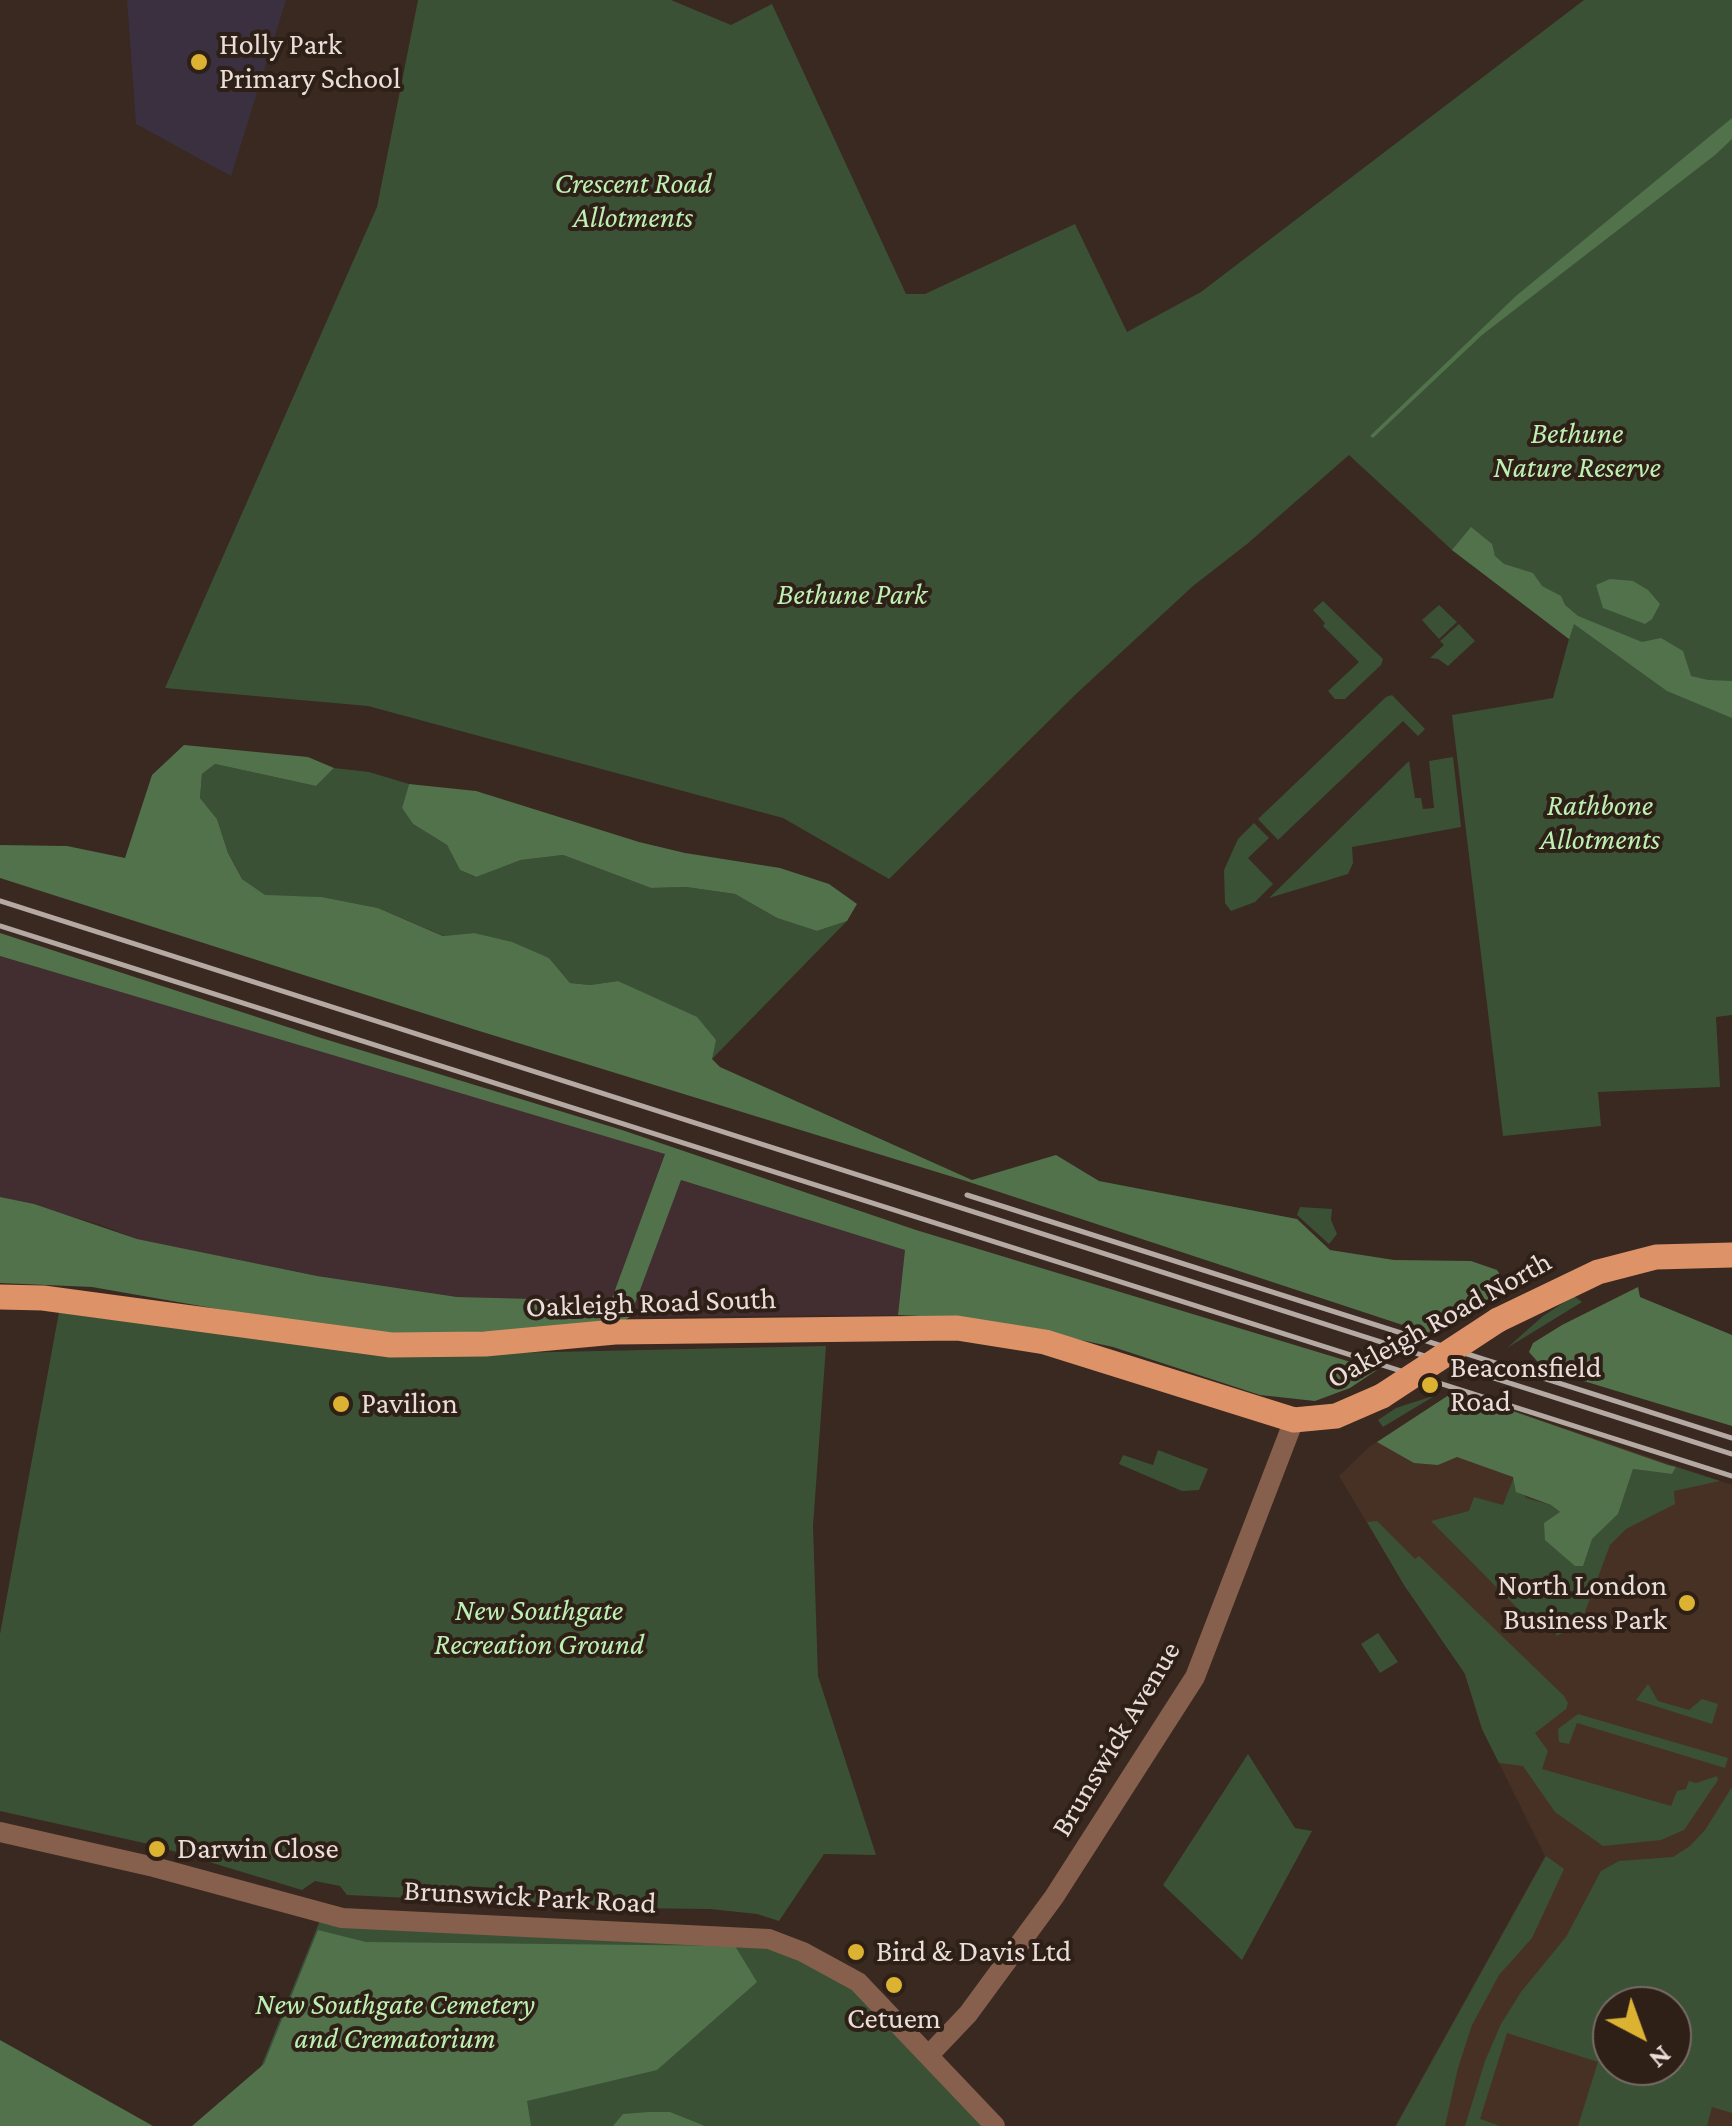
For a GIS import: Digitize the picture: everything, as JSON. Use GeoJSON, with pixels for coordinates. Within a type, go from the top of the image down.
{"type":"FeatureCollection","features":[{"type":"Feature","properties":{"kind":"main road","name":"Oakleigh Road North"},"geometry":{"type":"LineString","coordinates":[[1294,1420],[1336,1416],[1382,1396],[1498,1320],[1598,1272],[1656,1257],[1732,1255]]}},
{"type":"Feature","properties":{"kind":"main road","name":"Oakleigh Road South"},"geometry":{"type":"LineString","coordinates":[[0,1297],[42,1298],[391,1345],[485,1344],[615,1332],[957,1328],[1046,1342],[1294,1420]]}},
{"type":"Feature","properties":{"kind":"street","name":"Brunswick Avenue"},"geometry":{"type":"LineString","coordinates":[[929,2054],[968,2014],[1054,1897],[1195,1677],[1294,1420]]}},
{"type":"Feature","properties":{"kind":"street","name":"Brunswick Park Road"},"geometry":{"type":"LineString","coordinates":[[0,1832],[342,1918],[770,1939],[804,1952],[858,1982],[996,2126]]}},
{"type":"Feature","properties":{"kind":"shaded area","name":"Holly Park Primary School"},"geometry":{"type":"Polygon","coordinates":[[[127,0],[286,0],[231,176],[136,124],[127,0]]]}},
{"type":"Feature","properties":{"kind":"shaded area"},"geometry":{"type":"Polygon","coordinates":[[[0,956],[665,1153],[612,1301],[457,1297],[317,1276],[137,1239],[99,1224],[0,1197],[0,956]]]}},
{"type":"Feature","properties":{"kind":"shaded area"},"geometry":{"type":"Polygon","coordinates":[[[680,1180],[905,1250],[898,1315],[630,1317],[680,1180]]]}},
{"type":"Feature","properties":{"kind":"shaded area","name":"North London Business Park"},"geometry":{"type":"Polygon","coordinates":[[[1455,1391],[1732,1485],[1732,2126],[1395,2126],[1545,1856],[1482,1729],[1464,1672],[1406,1588],[1339,1476],[1369,1447],[1455,1391]]]}},
{"type":"Feature","properties":{"kind":"green space"},"geometry":{"type":"Polygon","coordinates":[[[418,0],[671,0],[731,25],[772,4],[906,294],[925,294],[1075,224],[1127,332],[1201,292],[1584,0],[1732,0],[1732,1015],[1716,1017],[1720,1087],[1598,1092],[1601,1126],[1503,1136],[1452,715],[1553,698],[1569,639],[1452,550],[1349,455],[1193,586],[1076,694],[889,879],[783,818],[368,706],[165,688],[377,207],[418,0]]]}},
{"type":"Feature","properties":{"kind":"green space"},"geometry":{"type":"Polygon","coordinates":[[[1732,118],[1732,139],[1715,155],[1482,335],[1373,438],[1370,436],[1516,296],[1732,118]]]}},
{"type":"Feature","properties":{"kind":"green space"},"geometry":{"type":"Polygon","coordinates":[[[1471,527],[1492,544],[1495,556],[1504,564],[1533,573],[1542,586],[1561,596],[1578,616],[1642,642],[1661,638],[1683,651],[1691,676],[1732,681],[1732,718],[1667,691],[1574,624],[1569,639],[1452,550],[1471,527]]]}},
{"type":"Feature","properties":{"kind":"green space"},"geometry":{"type":"Polygon","coordinates":[[[1610,579],[1633,581],[1648,590],[1660,604],[1652,619],[1645,624],[1603,608],[1596,585],[1610,579]]]}},
{"type":"Feature","properties":{"kind":"green space"},"geometry":{"type":"Polygon","coordinates":[[[1323,601],[1383,659],[1345,699],[1335,699],[1328,691],[1359,662],[1323,626],[1325,623],[1313,610],[1323,601]]]}},
{"type":"Feature","properties":{"kind":"green space"},"geometry":{"type":"Polygon","coordinates":[[[1439,605],[1457,622],[1439,639],[1422,620],[1439,605]]]}},
{"type":"Feature","properties":{"kind":"green space"},"geometry":{"type":"Polygon","coordinates":[[[1459,624],[1475,641],[1448,666],[1430,658],[1444,645],[1440,641],[1459,624]]]}},
{"type":"Feature","properties":{"kind":"green space"},"geometry":{"type":"Polygon","coordinates":[[[1392,695],[1425,729],[1418,736],[1403,721],[1278,840],[1258,819],[1392,695]]]}},
{"type":"Feature","properties":{"kind":"green space"},"geometry":{"type":"Polygon","coordinates":[[[184,745],[308,757],[334,768],[316,786],[215,764],[202,774],[200,798],[217,819],[228,853],[242,879],[265,895],[322,897],[378,908],[443,936],[474,933],[512,942],[549,958],[570,983],[618,981],[697,1017],[716,1040],[712,1059],[720,1067],[972,1180],[1056,1155],[1099,1181],[1297,1219],[1330,1250],[1394,1260],[1471,1261],[1497,1270],[1508,1287],[1433,1335],[966,1181],[0,878],[0,845],[67,846],[125,858],[152,775],[184,745]]]}},
{"type":"Feature","properties":{"kind":"green space"},"geometry":{"type":"Polygon","coordinates":[[[1453,757],[1461,827],[1352,847],[1353,863],[1348,874],[1269,898],[1409,761],[1415,798],[1421,798],[1423,809],[1434,808],[1429,761],[1453,757]]]}},
{"type":"Feature","properties":{"kind":"green space"},"geometry":{"type":"Polygon","coordinates":[[[215,764],[316,786],[334,768],[369,772],[409,784],[402,808],[413,824],[447,845],[460,870],[475,877],[521,860],[563,855],[651,888],[686,887],[735,894],[777,918],[817,931],[847,921],[712,1059],[650,997],[618,981],[570,983],[549,958],[474,933],[444,936],[378,908],[322,897],[265,896],[242,879],[217,819],[200,798],[202,774],[215,764]]]}},
{"type":"Feature","properties":{"kind":"green space"},"geometry":{"type":"Polygon","coordinates":[[[409,784],[476,791],[639,842],[780,868],[829,884],[857,904],[847,921],[817,931],[777,918],[735,894],[686,887],[651,888],[563,855],[521,860],[476,877],[460,870],[447,845],[413,824],[402,808],[409,784]]]}},
{"type":"Feature","properties":{"kind":"green space"},"geometry":{"type":"Polygon","coordinates":[[[1254,823],[1269,838],[1248,858],[1273,884],[1255,902],[1231,911],[1225,903],[1224,870],[1238,839],[1254,823]]]}},
{"type":"Feature","properties":{"kind":"green space"},"geometry":{"type":"Polygon","coordinates":[[[0,933],[318,1037],[622,1130],[916,1230],[1377,1370],[1350,1388],[1315,1401],[1260,1395],[1113,1347],[960,1318],[898,1315],[905,1250],[681,1180],[630,1317],[613,1327],[372,1336],[92,1287],[0,1283],[0,1197],[34,1204],[137,1239],[317,1276],[457,1297],[611,1301],[665,1154],[0,956],[0,933]]]}},
{"type":"Feature","properties":{"kind":"green space"},"geometry":{"type":"Polygon","coordinates":[[[1300,1207],[1332,1209],[1331,1220],[1337,1234],[1329,1244],[1297,1215],[1300,1207]]]}},
{"type":"Feature","properties":{"kind":"green space"},"geometry":{"type":"Polygon","coordinates":[[[1638,1287],[1640,1297],[1732,1335],[1732,1426],[1544,1369],[1529,1352],[1533,1343],[1562,1325],[1638,1287]]]}},
{"type":"Feature","properties":{"kind":"green space"},"geometry":{"type":"Polygon","coordinates":[[[1574,1296],[1582,1302],[1507,1348],[1543,1316],[1574,1296]]]}},
{"type":"Feature","properties":{"kind":"green space","name":"New Southgate Recreation Ground"},"geometry":{"type":"Polygon","coordinates":[[[59,1312],[417,1355],[826,1346],[813,1526],[818,1676],[876,1855],[824,1854],[779,1921],[757,1914],[710,1909],[347,1895],[340,1886],[315,1881],[302,1890],[153,1845],[0,1811],[0,1634],[59,1312]]]}},
{"type":"Feature","properties":{"kind":"green space"},"geometry":{"type":"Polygon","coordinates":[[[1455,1391],[1676,1467],[1672,1474],[1633,1469],[1618,1514],[1592,1539],[1583,1566],[1575,1566],[1545,1540],[1544,1523],[1560,1512],[1516,1492],[1513,1477],[1457,1457],[1438,1465],[1414,1463],[1377,1442],[1455,1391]]]}},
{"type":"Feature","properties":{"kind":"green space"},"geometry":{"type":"Polygon","coordinates":[[[1436,1395],[1383,1427],[1378,1420],[1396,1408],[1436,1395]]]}},
{"type":"Feature","properties":{"kind":"green space"},"geometry":{"type":"Polygon","coordinates":[[[1158,1450],[1208,1469],[1199,1490],[1182,1491],[1119,1464],[1123,1455],[1153,1465],[1158,1450]]]}},
{"type":"Feature","properties":{"kind":"green space"},"geometry":{"type":"Polygon","coordinates":[[[1676,1467],[1720,1481],[1674,1491],[1675,1504],[1626,1529],[1610,1545],[1583,1617],[1572,1629],[1556,1636],[1556,1631],[1538,1629],[1431,1521],[1469,1511],[1474,1497],[1503,1505],[1514,1477],[1526,1498],[1551,1505],[1592,1539],[1618,1514],[1633,1469],[1672,1474],[1676,1467]]]}},
{"type":"Feature","properties":{"kind":"green space"},"geometry":{"type":"Polygon","coordinates":[[[1377,1521],[1415,1559],[1419,1556],[1564,1696],[1566,1709],[1535,1733],[1548,1751],[1542,1769],[1671,1806],[1677,1791],[1686,1789],[1689,1781],[1696,1783],[1717,1776],[1684,1830],[1661,1840],[1603,1846],[1555,1812],[1523,1766],[1499,1763],[1482,1729],[1465,1674],[1404,1585],[1367,1522],[1377,1521]]]}},
{"type":"Feature","properties":{"kind":"green space"},"geometry":{"type":"Polygon","coordinates":[[[1378,1633],[1398,1662],[1380,1673],[1361,1644],[1378,1633]]]}},
{"type":"Feature","properties":{"kind":"green space"},"geometry":{"type":"Polygon","coordinates":[[[1648,1684],[1658,1701],[1689,1710],[1702,1699],[1718,1704],[1712,1724],[1636,1700],[1648,1684]]]}},
{"type":"Feature","properties":{"kind":"green space"},"geometry":{"type":"Polygon","coordinates":[[[1578,1714],[1728,1758],[1725,1768],[1577,1723],[1569,1744],[1559,1742],[1558,1729],[1578,1714]]]}},
{"type":"Feature","properties":{"kind":"green space"},"geometry":{"type":"Polygon","coordinates":[[[1248,1754],[1295,1828],[1312,1831],[1242,1960],[1163,1885],[1248,1754]]]}},
{"type":"Feature","properties":{"kind":"green space"},"geometry":{"type":"Polygon","coordinates":[[[1732,1787],[1732,2113],[1712,2107],[1707,2126],[1578,2126],[1592,2081],[1592,2086],[1692,2086],[1692,1986],[1592,1986],[1592,2060],[1507,2033],[1480,2119],[1500,2126],[1465,2126],[1501,2024],[1521,1992],[1566,1937],[1601,1871],[1619,1861],[1673,1857],[1690,1846],[1732,1787]]]}},
{"type":"Feature","properties":{"kind":"green space"},"geometry":{"type":"Polygon","coordinates":[[[1546,1856],[1564,1869],[1532,1938],[1499,1975],[1472,2025],[1445,2126],[1396,2126],[1546,1856]]]}},
{"type":"Feature","properties":{"kind":"green space","name":"New Southgate Cemetery and Crematorium"},"geometry":{"type":"Polygon","coordinates":[[[323,1913],[766,1940],[858,1981],[997,2126],[237,2126],[323,1913]]]}},
{"type":"Feature","properties":{"kind":"green space"},"geometry":{"type":"Polygon","coordinates":[[[318,1930],[366,1942],[735,1946],[757,1982],[657,2070],[527,2101],[531,2126],[192,2126],[264,2064],[318,1930]]]}},
{"type":"Feature","properties":{"kind":"green space"},"geometry":{"type":"Polygon","coordinates":[[[0,2040],[153,2126],[0,2126],[0,2040]]]}},
{"type":"Feature","properties":{"kind":"green space"},"geometry":{"type":"Polygon","coordinates":[[[670,2112],[705,2126],[613,2126],[623,2114],[670,2112]]]}},
{"type":"Feature","properties":{"kind":"railway"},"geometry":{"type":"LineString","coordinates":[[0,901],[1732,1454]]}},
{"type":"Feature","properties":{"kind":"railway"},"geometry":{"type":"LineString","coordinates":[[0,926],[1732,1476]]}},
{"type":"Feature","properties":{"kind":"railway"},"geometry":{"type":"LineString","coordinates":[[967,1195],[1732,1438]]}},
{"type":"Feature","properties":{"kind":"place","name":"Holly Park Primary School"},"geometry":{"type":"Point","coordinates":[199,62]}},
{"type":"Feature","properties":{"kind":"place","name":"Beaconsfield Road"},"geometry":{"type":"Point","coordinates":[1430,1385]}},
{"type":"Feature","properties":{"kind":"place","name":"Pavilion"},"geometry":{"type":"Point","coordinates":[341,1404]}},
{"type":"Feature","properties":{"kind":"place","name":"North London Business Park"},"geometry":{"type":"Point","coordinates":[1687,1603]}},
{"type":"Feature","properties":{"kind":"place","name":"Darwin Close"},"geometry":{"type":"Point","coordinates":[157,1849]}},
{"type":"Feature","properties":{"kind":"place","name":"Bird & Davis Ltd"},"geometry":{"type":"Point","coordinates":[856,1952]}},
{"type":"Feature","properties":{"kind":"place","name":"Cetuem"},"geometry":{"type":"Point","coordinates":[894,1985]}},
{"type":"Feature","properties":{"kind":"park label","name":"Crescent Road Allotments"},"geometry":{"type":"Point","coordinates":[633,201]}},
{"type":"Feature","properties":{"kind":"park label","name":"Bethune Nature Reserve"},"geometry":{"type":"Point","coordinates":[1577,451]}},
{"type":"Feature","properties":{"kind":"park label","name":"Bethune Park"},"geometry":{"type":"Point","coordinates":[852,595]}},
{"type":"Feature","properties":{"kind":"park label","name":"Rathbone Allotments"},"geometry":{"type":"Point","coordinates":[1600,823]}}]}
